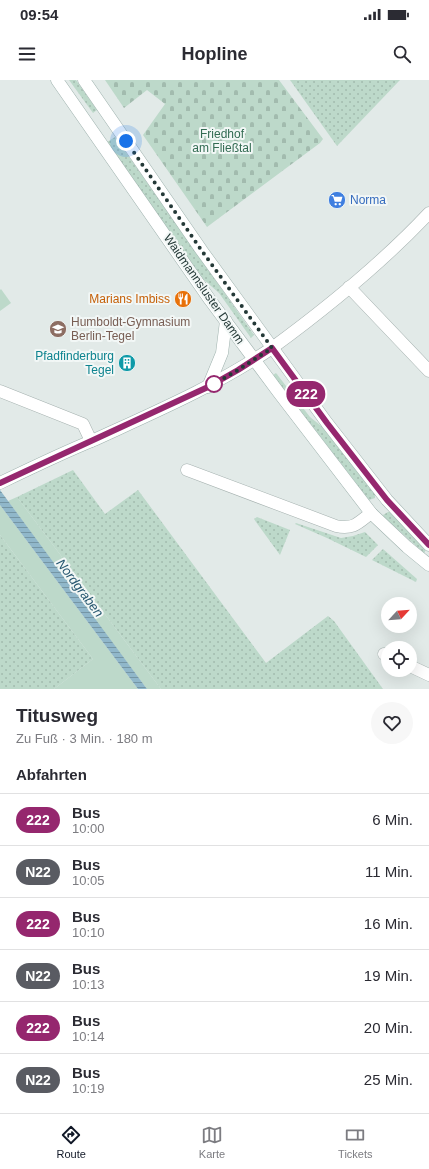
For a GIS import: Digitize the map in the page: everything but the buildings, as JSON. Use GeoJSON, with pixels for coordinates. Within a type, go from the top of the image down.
{"type":"FeatureCollection","features":[{"type":"Feature","properties":{"kind":"main road","name":"Waidmannsluster Damm"},"geometry":{"type":"LineString","coordinates":[[57,80],[254,360],[371,513],[407,547],[429,565]]}},
{"type":"Feature","properties":{"kind":"main road","name":"Waidmannsluster Damm"},"geometry":{"type":"LineString","coordinates":[[84,80],[206,257],[327,423],[387,500],[429,545]]}},
{"type":"Feature","properties":{"kind":"main road"},"geometry":{"type":"LineString","coordinates":[[2,482],[208,387],[254,360],[272,348],[349,287],[403,241],[429,213]]}},
{"type":"Feature","properties":{"kind":"main road"},"geometry":{"type":"LineString","coordinates":[[349,287],[429,371]]}},
{"type":"Feature","properties":{"kind":"main road"},"geometry":{"type":"LineString","coordinates":[[208,387],[222,353],[226,321]]}},
{"type":"Feature","properties":{"kind":"main road"},"geometry":{"type":"LineString","coordinates":[[0,391],[83,424],[91,441]]}},
{"type":"Feature","properties":{"kind":"main road"},"geometry":{"type":"LineString","coordinates":[[187,470],[336,526],[345,528],[355,525],[387,500]]}},
{"type":"Feature","properties":{"kind":"main road"},"geometry":{"type":"LineString","coordinates":[[417,669],[429,675]]}},
{"type":"Feature","properties":{"kind":"green space"},"geometry":{"type":"Polygon","coordinates":[[[69,80],[76,80],[97,110],[93,113],[69,80]]]}},
{"type":"Feature","properties":{"kind":"green space","name":"Friedhof am Fließtal"},"geometry":{"type":"Polygon","coordinates":[[[105,80],[279,80],[323,139],[320,143],[207,227],[143,135],[165,104],[147,90],[124,108],[105,80]]]}},
{"type":"Feature","properties":{"kind":"green space"},"geometry":{"type":"Polygon","coordinates":[[[290,80],[400,80],[337,146],[290,80]]]}},
{"type":"Feature","properties":{"kind":"green space"},"geometry":{"type":"Polygon","coordinates":[[[115,137],[254,335],[251,338],[219,293],[203,279],[107,142],[115,137]]]}},
{"type":"Feature","properties":{"kind":"green space"},"geometry":{"type":"Polygon","coordinates":[[[1,289],[11,303],[0,311],[0,290],[1,289]]]}},
{"type":"Feature","properties":{"kind":"green space"},"geometry":{"type":"Polygon","coordinates":[[[276,373],[310,417],[325,429],[375,494],[375,498],[369,500],[273,375],[276,373]]]}},
{"type":"Feature","properties":{"kind":"green space"},"geometry":{"type":"Polygon","coordinates":[[[73,470],[105,514],[138,490],[266,663],[328,616],[334,621],[383,689],[161,689],[17,497],[73,470]]]}},
{"type":"Feature","properties":{"kind":"green space"},"geometry":{"type":"Polygon","coordinates":[[[17,497],[161,689],[147,689],[80,600],[8,501],[17,497]]]}},
{"type":"Feature","properties":{"kind":"green space"},"geometry":{"type":"Polygon","coordinates":[[[0,505],[138,689],[54,689],[93,659],[0,535],[0,505]]]}},
{"type":"Feature","properties":{"kind":"green space"},"geometry":{"type":"Polygon","coordinates":[[[390,512],[425,550],[424,553],[384,517],[383,515],[390,512]]]}},
{"type":"Feature","properties":{"kind":"green space"},"geometry":{"type":"Polygon","coordinates":[[[257,517],[290,530],[280,555],[254,519],[257,517]]]}},
{"type":"Feature","properties":{"kind":"green space"},"geometry":{"type":"Polygon","coordinates":[[[296,523],[341,538],[365,532],[378,545],[366,557],[295,524],[296,523]]]}},
{"type":"Feature","properties":{"kind":"green space"},"geometry":{"type":"Polygon","coordinates":[[[0,535],[93,659],[54,689],[0,689],[0,535]]]}},
{"type":"Feature","properties":{"kind":"green space"},"geometry":{"type":"Polygon","coordinates":[[[383,549],[417,579],[416,582],[372,560],[383,549]]]}},
{"type":"Feature","properties":{"kind":"water"},"geometry":{"type":"Polygon","coordinates":[[[0,490],[147,689],[138,689],[0,505],[0,490]]]}},
{"type":"Feature","properties":{"kind":"bus line","name":"222"},"geometry":{"type":"LineString","coordinates":[[0,483],[176,403],[238,370],[272,348],[327,423],[387,500],[429,545]]}},
{"type":"Feature","properties":{"kind":"place","name":"Norma"},"geometry":{"type":"Point","coordinates":[337,200]}},
{"type":"Feature","properties":{"kind":"place","name":"Marians Imbiss"},"geometry":{"type":"Point","coordinates":[183,299]}},
{"type":"Feature","properties":{"kind":"place","name":"Humboldt-Gymnasium Berlin-Tegel"},"geometry":{"type":"Point","coordinates":[58,329]}},
{"type":"Feature","properties":{"kind":"place","name":"Pfadfinderburg Tegel"},"geometry":{"type":"Point","coordinates":[127,363]}},
{"type":"Feature","properties":{"kind":"route"},"geometry":{"type":"LineString","coordinates":[[126,141],[202,251],[272,348],[214,384]]}},
{"type":"Feature","properties":{"kind":"water label","name":"Nordgraben"},"geometry":{"type":"Point","coordinates":[80,588]}}]}
